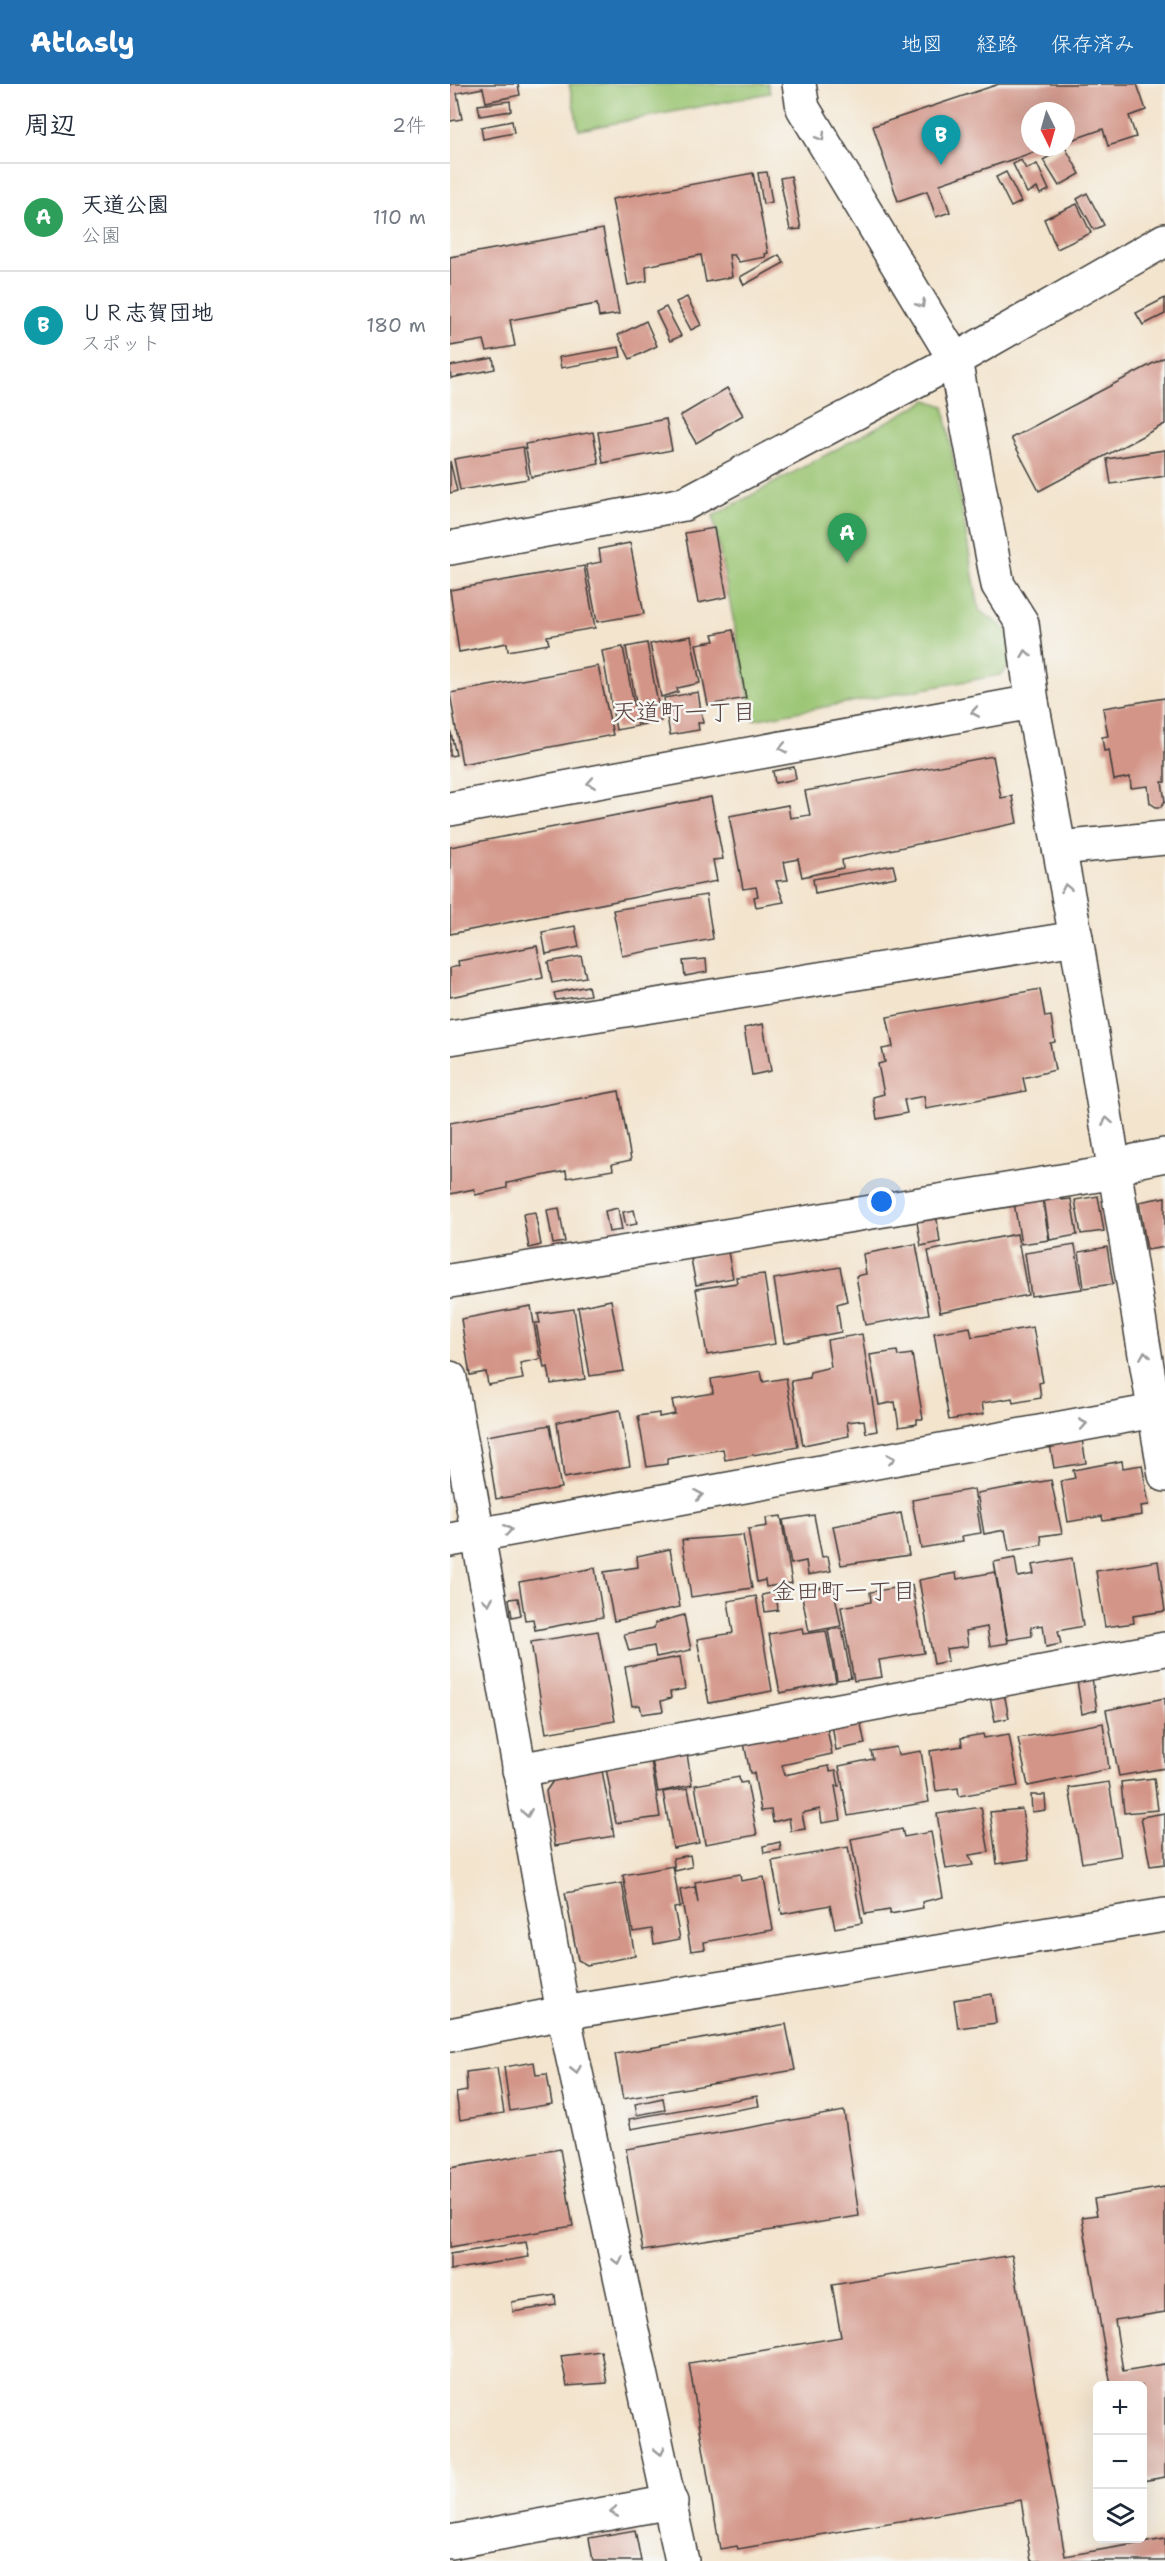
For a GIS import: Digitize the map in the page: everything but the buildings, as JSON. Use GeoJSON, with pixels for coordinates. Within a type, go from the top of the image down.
{"type":"FeatureCollection","features":[{"type":"Feature","properties":{"kind":"street"},"geometry":{"type":"LineString","coordinates":[[799,84],[803,108],[955,360],[998,585],[1022,623],[1032,702],[1076,938],[1165,1475]]}},
{"type":"Feature","properties":{"kind":"street"},"geometry":{"type":"LineString","coordinates":[[450,548],[684,504],[955,360],[1165,240]]}},
{"type":"Feature","properties":{"kind":"street"},"geometry":{"type":"LineString","coordinates":[[450,809],[1032,702]]}},
{"type":"Feature","properties":{"kind":"street"},"geometry":{"type":"LineString","coordinates":[[1059,848],[1165,838]]}},
{"type":"Feature","properties":{"kind":"street"},"geometry":{"type":"LineString","coordinates":[[450,1038],[1076,938]]}},
{"type":"Feature","properties":{"kind":"street"},"geometry":{"type":"LineString","coordinates":[[450,1281],[1116,1172],[1135,1161],[1165,1155]]}},
{"type":"Feature","properties":{"kind":"street"},"geometry":{"type":"LineString","coordinates":[[450,1378],[463,1538],[519,1770],[563,2013],[682,2561]]}},
{"type":"Feature","properties":{"kind":"street"},"geometry":{"type":"LineString","coordinates":[[463,1538],[1154,1411]]}},
{"type":"Feature","properties":{"kind":"street"},"geometry":{"type":"LineString","coordinates":[[519,1770],[1165,1649]]}},
{"type":"Feature","properties":{"kind":"street"},"geometry":{"type":"LineString","coordinates":[[450,2035],[563,2013],[1165,1915]]}},
{"type":"Feature","properties":{"kind":"street"},"geometry":{"type":"LineString","coordinates":[[450,2542],[671,2502]]}},
{"type":"Feature","properties":{"kind":"green space"},"geometry":{"type":"Polygon","coordinates":[[[569,84],[768,84],[770,93],[579,130],[569,84]]]}},
{"type":"Feature","properties":{"kind":"green space"},"geometry":{"type":"Polygon","coordinates":[[[927,400],[944,406],[979,610],[1007,630],[1014,662],[1000,675],[753,720],[713,516],[927,400]]]}},
{"type":"Feature","properties":{"kind":"place","name":"ＵＲ志賀団地"},"geometry":{"type":"Point","coordinates":[941,165]}},
{"type":"Feature","properties":{"kind":"place","name":"天道公園"},"geometry":{"type":"Point","coordinates":[847,563]}},
{"type":"Feature","properties":{"kind":"district","name":"天道町一丁目"},"geometry":{"type":"Point","coordinates":[684,712]}},
{"type":"Feature","properties":{"kind":"district","name":"金田町一丁目"},"geometry":{"type":"Point","coordinates":[844,1591]}}]}
